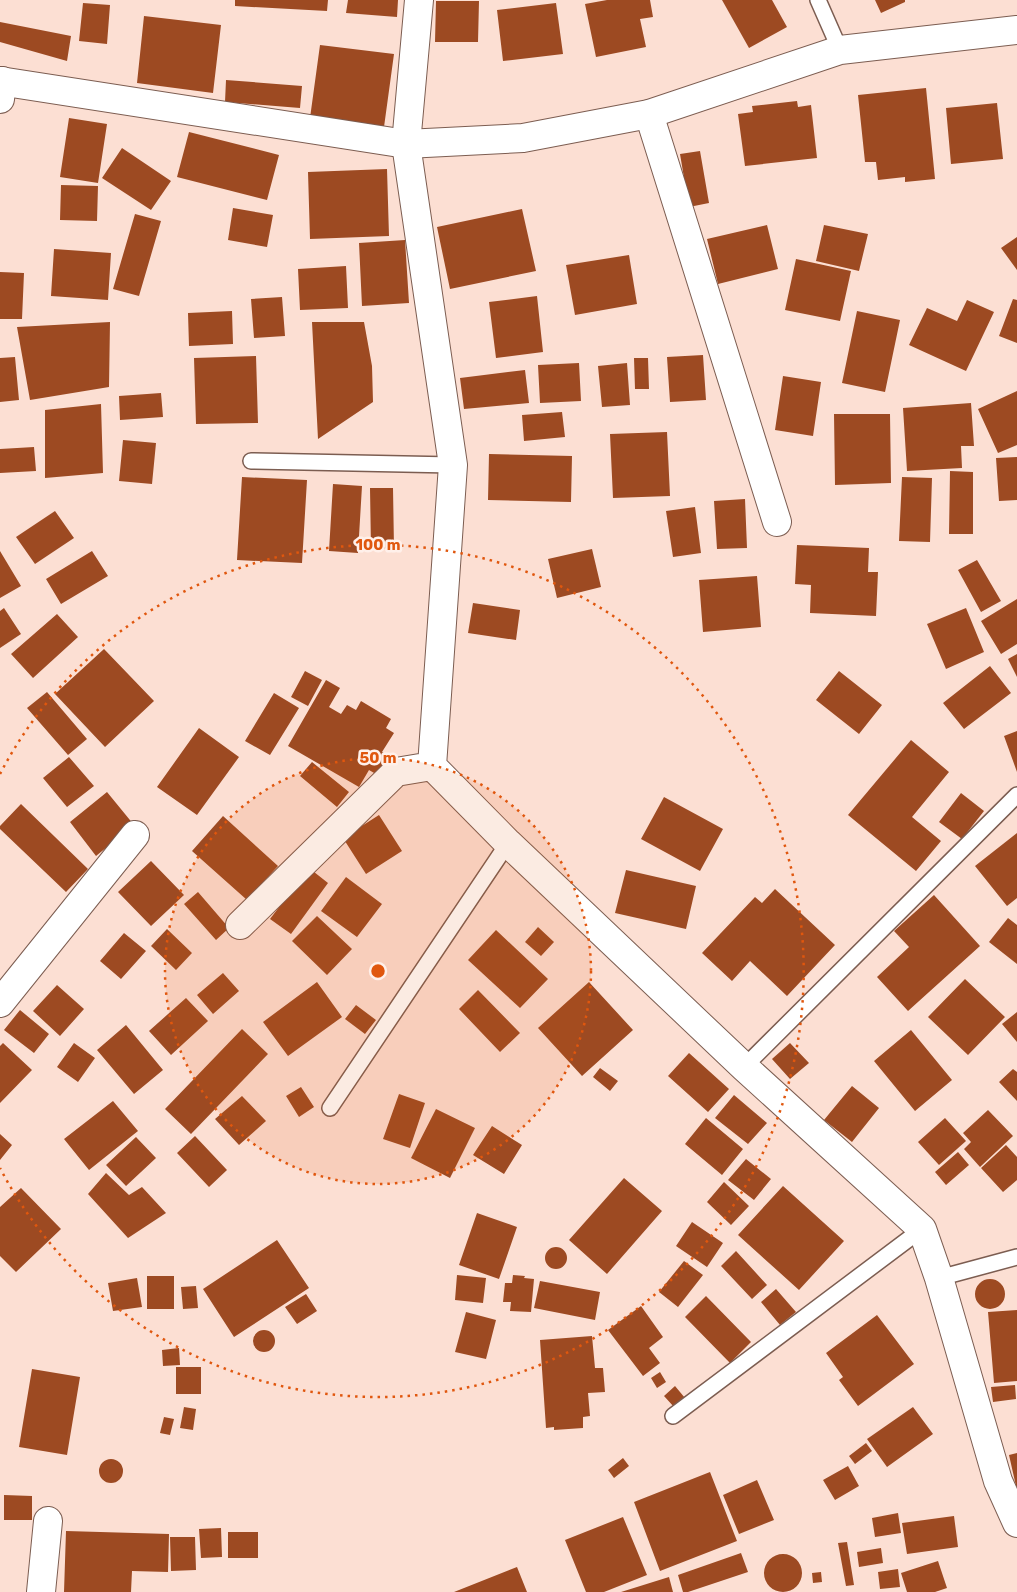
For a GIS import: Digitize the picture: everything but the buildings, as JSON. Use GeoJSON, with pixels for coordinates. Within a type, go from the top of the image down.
{"type":"FeatureCollection","features":[{"type":"Feature","properties":{"kind":"street"},"geometry":{"type":"LineString","coordinates":[[419,0],[406,144],[453,466],[432,766],[508,843],[744,1067],[922,1229],[939,1278],[998,1481],[1017,1523]]}},
{"type":"Feature","properties":{"kind":"street"},"geometry":{"type":"LineString","coordinates":[[1,87],[406,144],[523,138],[648,114],[840,50],[1017,30]]}},
{"type":"Feature","properties":{"kind":"street"},"geometry":{"type":"LineString","coordinates":[[648,114],[777,522]]}},
{"type":"Feature","properties":{"kind":"street"},"geometry":{"type":"LineString","coordinates":[[240,925],[396,772],[432,766]]}},
{"type":"Feature","properties":{"kind":"street"},"geometry":{"type":"LineString","coordinates":[[0,1003],[135,835]]}},
{"type":"Feature","properties":{"kind":"street"},"geometry":{"type":"LineString","coordinates":[[41,1592],[48,1521]]}},
{"type":"Feature","properties":{"kind":"lane"},"geometry":{"type":"LineString","coordinates":[[818,0],[840,50]]}},
{"type":"Feature","properties":{"kind":"lane"},"geometry":{"type":"LineString","coordinates":[[252,461],[453,466]]}},
{"type":"Feature","properties":{"kind":"lane"},"geometry":{"type":"LineString","coordinates":[[744,1067],[1017,794]]}},
{"type":"Feature","properties":{"kind":"lane"},"geometry":{"type":"LineString","coordinates":[[330,1108],[508,843]]}},
{"type":"Feature","properties":{"kind":"lane"},"geometry":{"type":"LineString","coordinates":[[673,1416],[922,1229]]}},
{"type":"Feature","properties":{"kind":"lane"},"geometry":{"type":"LineString","coordinates":[[939,1278],[1017,1257]]}}]}
